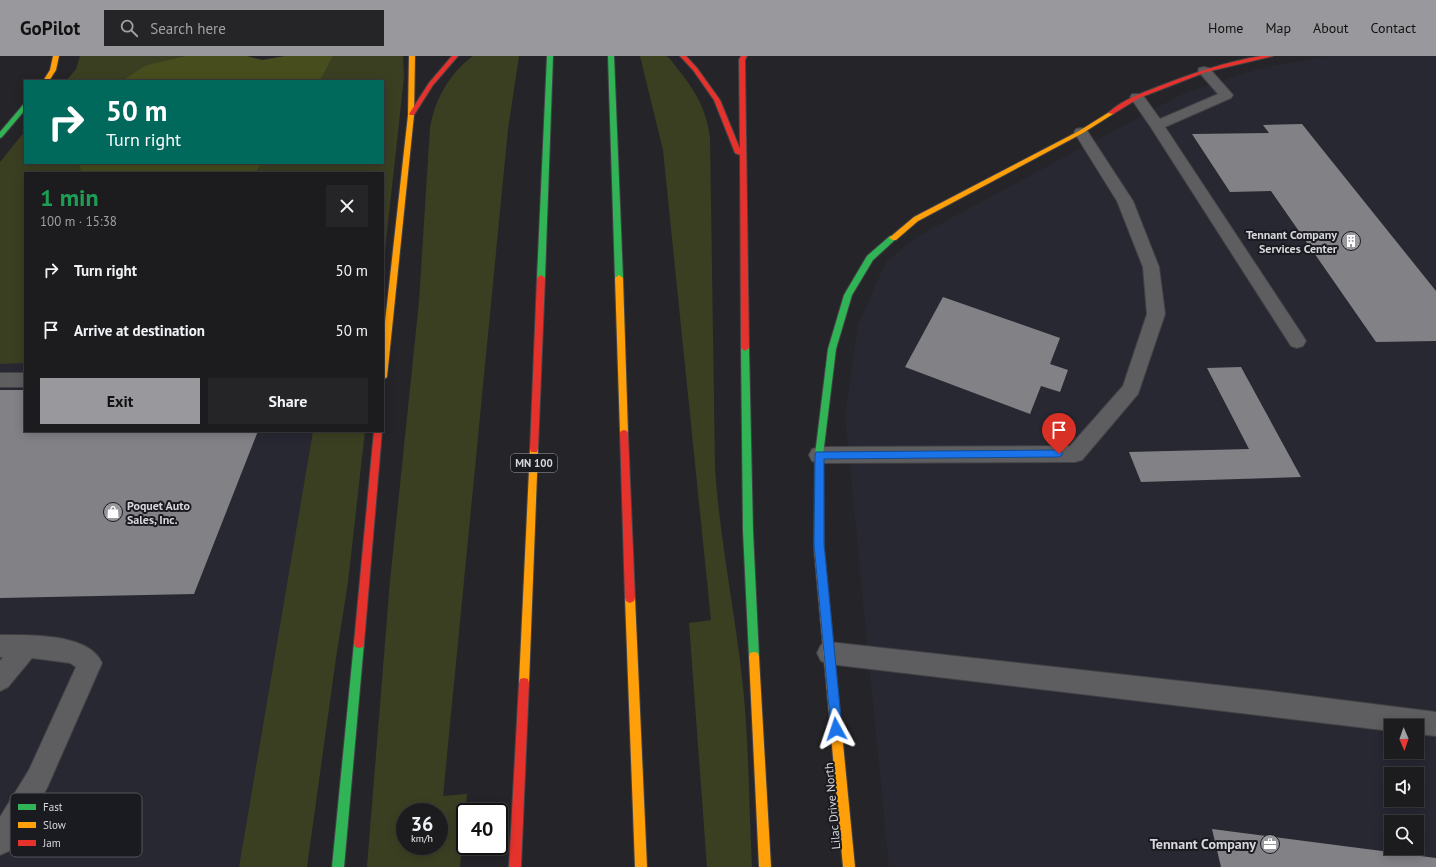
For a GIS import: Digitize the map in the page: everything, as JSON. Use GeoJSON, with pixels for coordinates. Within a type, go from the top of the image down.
{"type":"FeatureCollection","features":[{"type":"Feature","properties":{"kind":"main road"},"geometry":{"type":"LineString","coordinates":[[47,80],[54,70],[56,56]]}},
{"type":"Feature","properties":{"kind":"main road"},"geometry":{"type":"LineString","coordinates":[[384,368],[411,115],[412,56]]}},
{"type":"Feature","properties":{"kind":"main road"},"geometry":{"type":"LineString","coordinates":[[411,115],[428,86],[455,56]]}},
{"type":"Feature","properties":{"kind":"main road"},"geometry":{"type":"LineString","coordinates":[[611,56],[641,867]]}},
{"type":"Feature","properties":{"kind":"main road"},"geometry":{"type":"LineString","coordinates":[[683,56],[695,69],[717,100],[742,164]]}},
{"type":"Feature","properties":{"kind":"main road"},"geometry":{"type":"LineString","coordinates":[[744,56],[742,60],[742,164],[748,532],[765,867]]}},
{"type":"Feature","properties":{"kind":"main road","name":"Lilac Drive North"},"geometry":{"type":"LineString","coordinates":[[850,867],[819,544],[819,455],[832,349],[848,295],[870,258],[916,218],[1081,132],[1137,97],[1204,71],[1237,62],[1270,56]]}},
{"type":"Feature","properties":{"kind":"main road","name":"MN 100"},"geometry":{"type":"LineString","coordinates":[[515,867],[527,628],[550,57]]}},
{"type":"Feature","properties":{"kind":"main road"},"geometry":{"type":"LineString","coordinates":[[0,136],[24,107]]}},
{"type":"Feature","properties":{"kind":"main road"},"geometry":{"type":"LineString","coordinates":[[338,867],[378,432]]}},
{"type":"Feature","properties":{"kind":"lane"},"geometry":{"type":"LineString","coordinates":[[1157,125],[1226,95],[1204,71]]}},
{"type":"Feature","properties":{"kind":"lane"},"geometry":{"type":"LineString","coordinates":[[1137,97],[1157,125],[1297,341]]}},
{"type":"Feature","properties":{"kind":"lane"},"geometry":{"type":"LineString","coordinates":[[819,455],[1075,454],[1131,389],[1156,314],[1151,267],[1125,201],[1081,132]]}},
{"type":"Feature","properties":{"kind":"lane"},"geometry":{"type":"LineString","coordinates":[[0,380],[24,380]]}},
{"type":"Feature","properties":{"kind":"lane"},"geometry":{"type":"LineString","coordinates":[[0,646],[27,646],[74,652],[90,663],[38,779],[30,793]]}},
{"type":"Feature","properties":{"kind":"lane"},"geometry":{"type":"LineString","coordinates":[[0,678],[27,646]]}},
{"type":"Feature","properties":{"kind":"lane"},"geometry":{"type":"LineString","coordinates":[[829,653],[1270,703],[1436,724]]}},
{"type":"Feature","properties":{"kind":"lane"},"geometry":{"type":"LineString","coordinates":[[0,842],[10,825]]}},
{"type":"Feature","properties":{"kind":"shaded area"},"geometry":{"type":"Polygon","coordinates":[[[80,56],[185,56],[146,65],[123,80],[67,80],[76,69],[80,56]]]}},
{"type":"Feature","properties":{"kind":"shaded area"},"geometry":{"type":"Polygon","coordinates":[[[185,56],[247,56],[262,60],[285,56],[333,56],[321,80],[123,80],[146,65],[185,56]]]}},
{"type":"Feature","properties":{"kind":"shaded area"},"geometry":{"type":"Polygon","coordinates":[[[333,56],[403,56],[404,77],[384,260],[384,172],[256,172],[261,164],[384,164],[384,80],[321,80],[333,56]]]}},
{"type":"Feature","properties":{"kind":"shaded area"},"geometry":{"type":"Polygon","coordinates":[[[473,56],[519,56],[508,129],[443,796],[467,794],[466,803],[456,803],[456,855],[461,855],[460,867],[367,867],[390,581],[419,302],[430,128],[439,97],[450,79],[473,56]]]}},
{"type":"Feature","properties":{"kind":"shaded area"},"geometry":{"type":"Polygon","coordinates":[[[640,56],[665,56],[671,60],[699,100],[706,118],[710,138],[715,468],[717,497],[741,668],[746,718],[752,867],[707,867],[689,623],[711,620],[663,150],[640,56]]]}},
{"type":"Feature","properties":{"kind":"shaded area"},"geometry":{"type":"Polygon","coordinates":[[[1326,56],[1436,56],[1436,867],[889,867],[845,415],[858,325],[886,262],[918,236],[1186,92],[1259,69],[1326,56]]]}},
{"type":"Feature","properties":{"kind":"shaded area"},"geometry":{"type":"Polygon","coordinates":[[[24,132],[24,164],[79,164],[81,172],[24,172],[24,363],[0,364],[0,162],[24,132]]]}},
{"type":"Feature","properties":{"kind":"shaded area"},"geometry":{"type":"Polygon","coordinates":[[[79,164],[261,164],[256,172],[81,172],[79,164]]]}},
{"type":"Feature","properties":{"kind":"shaded area"},"geometry":{"type":"Polygon","coordinates":[[[24,363],[24,432],[313,432],[239,867],[0,867],[0,364],[24,363]]]}},
{"type":"Feature","properties":{"kind":"shaded area"},"geometry":{"type":"Polygon","coordinates":[[[313,432],[365,432],[348,582],[307,867],[239,867],[313,432]]]}},
{"type":"Feature","properties":{"kind":"building","name":"Tennant Company Services Center"},"geometry":{"type":"Polygon","coordinates":[[[1302,124],[1436,291],[1436,341],[1376,342],[1271,191],[1230,192],[1192,134],[1269,133],[1263,125],[1302,124]]]}},
{"type":"Feature","properties":{"kind":"building"},"geometry":{"type":"Polygon","coordinates":[[[943,297],[1060,338],[1050,364],[1068,370],[1060,392],[1041,386],[1030,414],[905,367],[943,297]]]}},
{"type":"Feature","properties":{"kind":"building"},"geometry":{"type":"Polygon","coordinates":[[[1241,367],[1301,477],[1141,482],[1129,452],[1249,449],[1207,368],[1241,367]]]}},
{"type":"Feature","properties":{"kind":"building","name":"Poquet Auto Sales, Inc."},"geometry":{"type":"Polygon","coordinates":[[[0,390],[24,390],[24,432],[258,432],[194,594],[0,598],[0,390]]]}},
{"type":"Feature","properties":{"kind":"building","name":"Tennant Company"},"geometry":{"type":"Polygon","coordinates":[[[1212,829],[1384,851],[1384,855],[1413,855],[1436,858],[1436,867],[1221,867],[1212,829]]]}},
{"type":"Feature","properties":{"kind":"traffic: fast"},"geometry":{"type":"LineString","coordinates":[[541,278],[550,56]]}},
{"type":"Feature","properties":{"kind":"traffic: fast"},"geometry":{"type":"LineString","coordinates":[[611,56],[619,278]]}},
{"type":"Feature","properties":{"kind":"traffic: fast"},"geometry":{"type":"LineString","coordinates":[[0,136],[24,107]]}},
{"type":"Feature","properties":{"kind":"traffic: fast"},"geometry":{"type":"LineString","coordinates":[[819,548],[819,455],[832,349],[848,295],[870,258],[893,238]]}},
{"type":"Feature","properties":{"kind":"traffic: fast"},"geometry":{"type":"LineString","coordinates":[[745,348],[748,531],[754,657]]}},
{"type":"Feature","properties":{"kind":"traffic: fast"},"geometry":{"type":"LineString","coordinates":[[338,867],[359,643]]}},
{"type":"Feature","properties":{"kind":"traffic: slow"},"geometry":{"type":"LineString","coordinates":[[47,80],[53,70],[56,56]]}},
{"type":"Feature","properties":{"kind":"traffic: slow"},"geometry":{"type":"LineString","coordinates":[[384,368],[411,115],[412,56]]}},
{"type":"Feature","properties":{"kind":"traffic: slow"},"geometry":{"type":"LineString","coordinates":[[893,238],[916,219],[1081,132],[1111,113]]}},
{"type":"Feature","properties":{"kind":"traffic: slow"},"geometry":{"type":"LineString","coordinates":[[619,278],[624,433]]}},
{"type":"Feature","properties":{"kind":"traffic: slow"},"geometry":{"type":"LineString","coordinates":[[524,683],[534,449]]}},
{"type":"Feature","properties":{"kind":"traffic: slow"},"geometry":{"type":"LineString","coordinates":[[819,548],[849,867]]}},
{"type":"Feature","properties":{"kind":"traffic: slow"},"geometry":{"type":"LineString","coordinates":[[630,598],[641,867]]}},
{"type":"Feature","properties":{"kind":"traffic: slow"},"geometry":{"type":"LineString","coordinates":[[754,657],[765,867]]}},
{"type":"Feature","properties":{"kind":"traffic: jam"},"geometry":{"type":"LineString","coordinates":[[412,114],[431,84],[455,56]]}},
{"type":"Feature","properties":{"kind":"traffic: jam"},"geometry":{"type":"LineString","coordinates":[[683,56],[695,69],[717,100],[738,153]]}},
{"type":"Feature","properties":{"kind":"traffic: jam"},"geometry":{"type":"LineString","coordinates":[[744,56],[742,60],[745,348]]}},
{"type":"Feature","properties":{"kind":"traffic: jam"},"geometry":{"type":"LineString","coordinates":[[1111,113],[1137,97],[1204,71],[1237,62],[1270,56]]}},
{"type":"Feature","properties":{"kind":"traffic: jam"},"geometry":{"type":"LineString","coordinates":[[534,449],[541,278]]}},
{"type":"Feature","properties":{"kind":"traffic: jam"},"geometry":{"type":"LineString","coordinates":[[359,643],[378,432]]}},
{"type":"Feature","properties":{"kind":"traffic: jam"},"geometry":{"type":"LineString","coordinates":[[624,433],[630,598]]}},
{"type":"Feature","properties":{"kind":"traffic: jam"},"geometry":{"type":"LineString","coordinates":[[515,867],[524,683]]}},
{"type":"Feature","properties":{"kind":"place","name":"Tennant Company Services Center"},"geometry":{"type":"Point","coordinates":[1351,241]}},
{"type":"Feature","properties":{"kind":"place","name":"Poquet Auto Sales, Inc."},"geometry":{"type":"Point","coordinates":[113,512]}},
{"type":"Feature","properties":{"kind":"place","name":"Tennant Company"},"geometry":{"type":"Point","coordinates":[1270,844]}},
{"type":"Feature","properties":{"kind":"route"},"geometry":{"type":"LineString","coordinates":[[836,729],[819,544],[819,455],[1059,454]]}}]}
